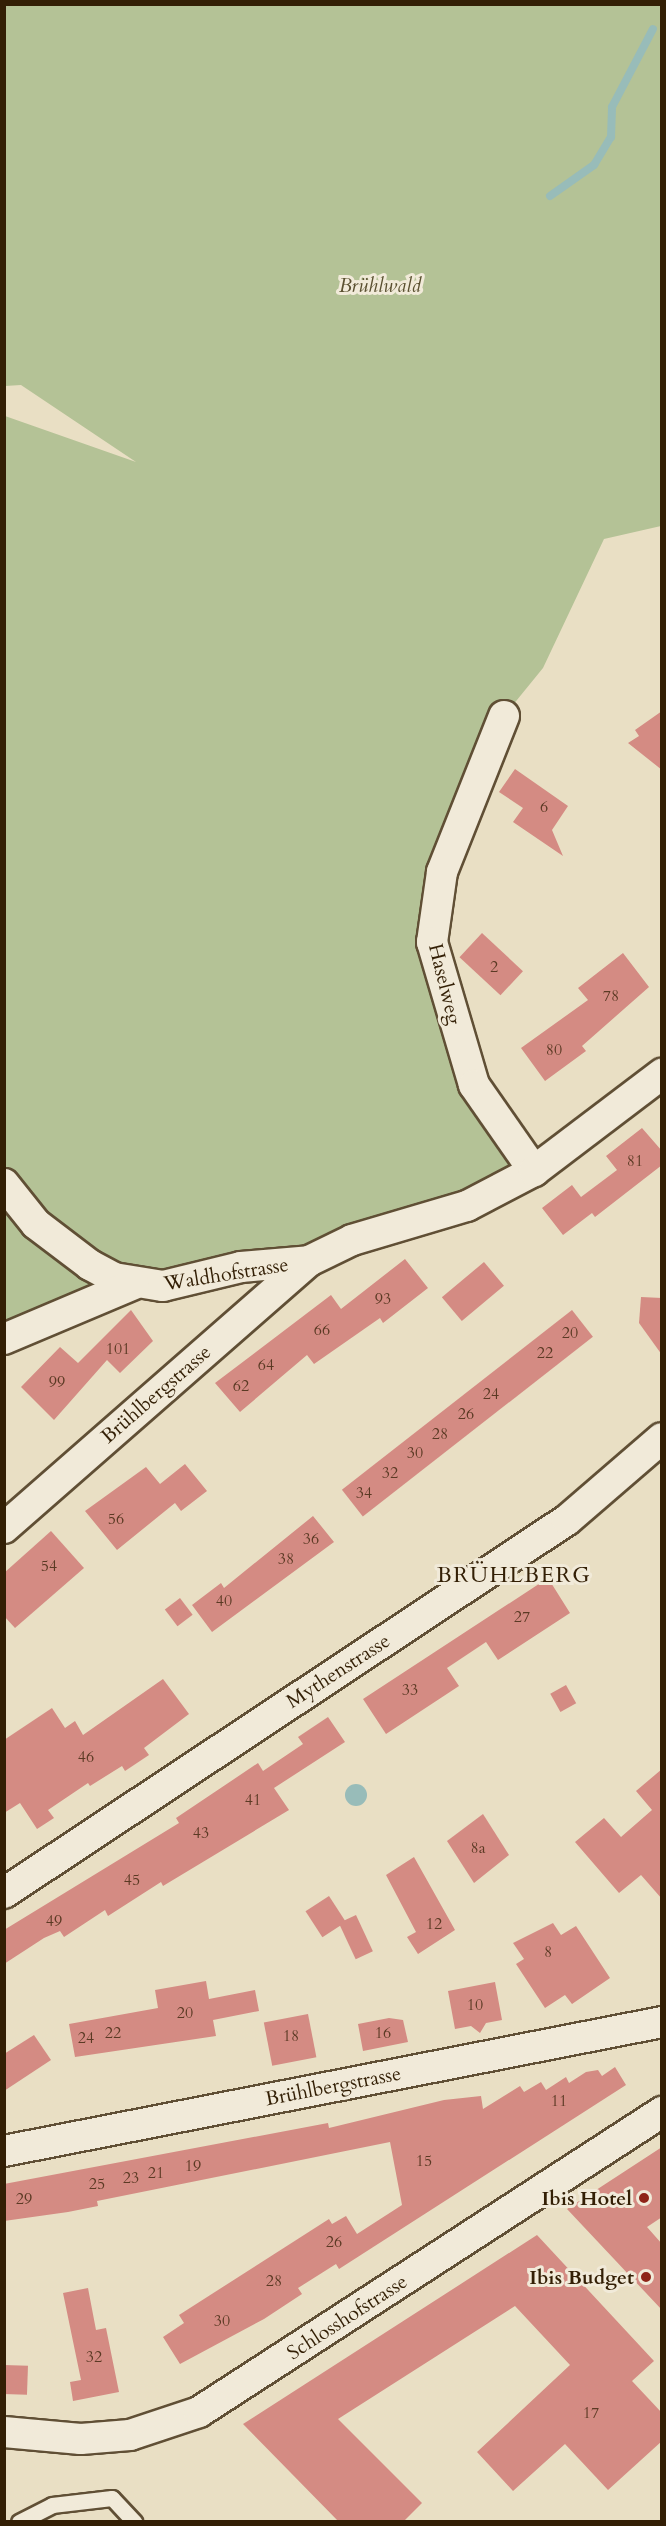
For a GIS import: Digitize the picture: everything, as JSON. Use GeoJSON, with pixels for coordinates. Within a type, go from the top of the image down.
{"type":"FeatureCollection","features":[{"type":"Feature","properties":{"kind":"street","name":"Haselweg"},"geometry":{"type":"LineString","coordinates":[[504,716],[442,872],[432,942],[474,1085],[534,1171]]}},
{"type":"Feature","properties":{"kind":"street","name":"Waldhofstrasse"},"geometry":{"type":"LineString","coordinates":[[4,1184],[62,1246],[114,1278],[134,1284],[163,1286],[241,1267],[309,1261],[352,1240],[467,1206],[534,1171],[662,1074]]}},
{"type":"Feature","properties":{"kind":"street","name":"Brühlbergstrasse"},"geometry":{"type":"LineString","coordinates":[[4,1528],[309,1261]]}},
{"type":"Feature","properties":{"kind":"street"},"geometry":{"type":"LineString","coordinates":[[4,1339],[134,1284]]}},
{"type":"Feature","properties":{"kind":"street","name":"Mythenstrasse"},"geometry":{"type":"LineString","coordinates":[[4,1893],[567,1520],[662,1438]]}},
{"type":"Feature","properties":{"kind":"street","name":"Brühlbergstrasse"},"geometry":{"type":"LineString","coordinates":[[4,2151],[662,2022]]}},
{"type":"Feature","properties":{"kind":"street","name":"Schlosshofstrasse"},"geometry":{"type":"LineString","coordinates":[[4,2432],[81,2439],[130,2435],[200,2412],[662,2112]]}},
{"type":"Feature","properties":{"kind":"lane"},"geometry":{"type":"LineString","coordinates":[[19,2522],[52,2505],[112,2498],[134,2522]]}},
{"type":"Feature","properties":{"kind":"green space","name":"Brühlwald"},"geometry":{"type":"Polygon","coordinates":[[[4,5],[662,5],[661,526],[604,539],[543,668],[504,716],[433,904],[474,1085],[534,1171],[467,1206],[163,1286],[5,1339],[5,416],[136,462],[21,385],[5,386],[4,5]]]}},
{"type":"Feature","properties":{"kind":"water"},"geometry":{"type":"Polygon","coordinates":[[[356,1784],[364,1787],[367,1795],[364,1803],[356,1806],[348,1803],[345,1795],[348,1787],[356,1784]]]}},
{"type":"Feature","properties":{"kind":"building"},"geometry":{"type":"Polygon","coordinates":[[[662,711],[662,770],[628,743],[639,736],[635,730],[662,711]]]}},
{"type":"Feature","properties":{"kind":"building"},"geometry":{"type":"Polygon","coordinates":[[[515,769],[568,806],[552,830],[563,856],[513,822],[523,808],[499,792],[515,769]]]}},
{"type":"Feature","properties":{"kind":"building"},"geometry":{"type":"Polygon","coordinates":[[[482,933],[523,971],[500,995],[459,957],[482,933]]]}},
{"type":"Feature","properties":{"kind":"building"},"geometry":{"type":"Polygon","coordinates":[[[623,953],[649,987],[582,1046],[586,1051],[545,1081],[521,1048],[588,1000],[578,988],[623,953]]]}},
{"type":"Feature","properties":{"kind":"building"},"geometry":{"type":"Polygon","coordinates":[[[642,1128],[662,1151],[662,1165],[595,1217],[592,1213],[563,1235],[542,1208],[572,1185],[581,1197],[617,1170],[606,1156],[642,1128]]]}},
{"type":"Feature","properties":{"kind":"building"},"geometry":{"type":"Polygon","coordinates":[[[405,1259],[428,1288],[383,1323],[380,1318],[314,1364],[307,1355],[240,1412],[215,1383],[331,1295],[341,1309],[405,1259]]]}},
{"type":"Feature","properties":{"kind":"building"},"geometry":{"type":"Polygon","coordinates":[[[484,1262],[504,1286],[462,1321],[442,1297],[484,1262]]]}},
{"type":"Feature","properties":{"kind":"building"},"geometry":{"type":"Polygon","coordinates":[[[641,1297],[662,1298],[662,1355],[639,1323],[641,1297]]]}},
{"type":"Feature","properties":{"kind":"building"},"geometry":{"type":"Polygon","coordinates":[[[131,1310],[153,1341],[120,1373],[107,1360],[54,1420],[21,1387],[60,1347],[78,1363],[131,1310]]]}},
{"type":"Feature","properties":{"kind":"building"},"geometry":{"type":"Polygon","coordinates":[[[572,1310],[593,1337],[363,1517],[342,1490],[572,1310]]]}},
{"type":"Feature","properties":{"kind":"building"},"geometry":{"type":"Polygon","coordinates":[[[185,1464],[207,1491],[181,1511],[175,1503],[117,1550],[85,1511],[146,1467],[160,1484],[185,1464]]]}},
{"type":"Feature","properties":{"kind":"building"},"geometry":{"type":"Polygon","coordinates":[[[313,1516],[334,1542],[212,1632],[192,1605],[221,1583],[224,1588],[313,1516]]]}},
{"type":"Feature","properties":{"kind":"building"},"geometry":{"type":"Polygon","coordinates":[[[51,1531],[84,1568],[15,1628],[4,1616],[4,1573],[51,1531]]]}},
{"type":"Feature","properties":{"kind":"building"},"geometry":{"type":"Polygon","coordinates":[[[548,1578],[570,1613],[498,1660],[486,1642],[447,1668],[459,1686],[386,1734],[363,1699],[548,1578]]]}},
{"type":"Feature","properties":{"kind":"building"},"geometry":{"type":"Polygon","coordinates":[[[180,1598],[193,1615],[177,1626],[165,1609],[180,1598]]]}},
{"type":"Feature","properties":{"kind":"building"},"geometry":{"type":"Polygon","coordinates":[[[163,1679],[189,1714],[144,1748],[149,1755],[125,1771],[122,1766],[90,1786],[88,1783],[48,1810],[54,1818],[37,1829],[20,1803],[4,1813],[4,1740],[52,1708],[65,1728],[75,1721],[83,1735],[163,1679]]]}},
{"type":"Feature","properties":{"kind":"building"},"geometry":{"type":"Polygon","coordinates":[[[566,1685],[576,1703],[560,1712],[550,1694],[566,1685]]]}},
{"type":"Feature","properties":{"kind":"building"},"geometry":{"type":"Polygon","coordinates":[[[328,1717],[345,1742],[274,1788],[289,1810],[163,1886],[161,1882],[108,1916],[105,1910],[64,1937],[60,1931],[44,1938],[4,1964],[4,1930],[179,1823],[176,1818],[258,1763],[263,1771],[303,1744],[298,1737],[328,1717]]]}},
{"type":"Feature","properties":{"kind":"building"},"geometry":{"type":"Polygon","coordinates":[[[662,1769],[662,1899],[641,1875],[619,1893],[575,1842],[604,1818],[621,1837],[652,1810],[636,1791],[662,1769]]]}},
{"type":"Feature","properties":{"kind":"building"},"geometry":{"type":"Polygon","coordinates":[[[483,1814],[509,1855],[474,1883],[447,1841],[483,1814]]]}},
{"type":"Feature","properties":{"kind":"building"},"geometry":{"type":"Polygon","coordinates":[[[414,1857],[455,1930],[418,1954],[407,1937],[416,1932],[386,1875],[414,1857]]]}},
{"type":"Feature","properties":{"kind":"building"},"geometry":{"type":"Polygon","coordinates":[[[329,1896],[346,1922],[322,1937],[306,1911],[329,1896]]]}},
{"type":"Feature","properties":{"kind":"building"},"geometry":{"type":"Polygon","coordinates":[[[356,1915],[373,1951],[356,1959],[339,1923],[356,1915]]]}},
{"type":"Feature","properties":{"kind":"building"},"geometry":{"type":"Polygon","coordinates":[[[553,1923],[561,1935],[576,1926],[610,1978],[572,2004],[565,1995],[545,2008],[516,1964],[524,1959],[513,1943],[553,1923]]]}},
{"type":"Feature","properties":{"kind":"building"},"geometry":{"type":"Polygon","coordinates":[[[206,1981],[209,1999],[255,1990],[259,2011],[213,2020],[216,2036],[75,2057],[69,2024],[158,2008],[155,1990],[206,1981]]]}},
{"type":"Feature","properties":{"kind":"building"},"geometry":{"type":"Polygon","coordinates":[[[495,1982],[502,2020],[486,2023],[480,2033],[471,2026],[455,2029],[448,1991],[495,1982]]]}},
{"type":"Feature","properties":{"kind":"building"},"geometry":{"type":"Polygon","coordinates":[[[308,2014],[316,2057],[272,2066],[264,2023],[308,2014]]]}},
{"type":"Feature","properties":{"kind":"building"},"geometry":{"type":"Polygon","coordinates":[[[389,2018],[403,2020],[408,2042],[363,2051],[358,2024],[389,2018]]]}},
{"type":"Feature","properties":{"kind":"building"},"geometry":{"type":"Polygon","coordinates":[[[34,2035],[51,2060],[4,2091],[4,2054],[34,2035]]]}},
{"type":"Feature","properties":{"kind":"building"},"geometry":{"type":"Polygon","coordinates":[[[615,2067],[626,2085],[339,2269],[336,2264],[298,2288],[302,2294],[264,2319],[180,2364],[163,2337],[184,2323],[179,2315],[329,2219],[332,2224],[346,2216],[357,2234],[402,2205],[390,2142],[97,2201],[98,2206],[4,2221],[4,2184],[328,2123],[329,2128],[444,2100],[481,2096],[483,2109],[520,2086],[524,2092],[541,2082],[546,2090],[566,2077],[569,2083],[586,2072],[598,2070],[602,2076],[615,2067]]]}},
{"type":"Feature","properties":{"kind":"building","name":"Ibis Budget"},"geometry":{"type":"Polygon","coordinates":[[[662,2147],[662,2217],[647,2227],[662,2244],[662,2310],[567,2209],[662,2147]]]}},
{"type":"Feature","properties":{"kind":"building"},"geometry":{"type":"Polygon","coordinates":[[[537,2235],[654,2361],[632,2381],[662,2413],[662,2441],[608,2490],[565,2444],[513,2491],[477,2452],[570,2365],[515,2306],[338,2419],[422,2503],[403,2522],[339,2522],[243,2424],[537,2235]]]}},
{"type":"Feature","properties":{"kind":"building"},"geometry":{"type":"Polygon","coordinates":[[[88,2288],[96,2330],[106,2328],[119,2392],[73,2401],[70,2382],[81,2380],[63,2293],[88,2288]]]}},
{"type":"Feature","properties":{"kind":"building"},"geometry":{"type":"Polygon","coordinates":[[[4,2365],[28,2366],[27,2395],[4,2394],[4,2365]]]}},
{"type":"Feature","properties":{"kind":"waterway"},"geometry":{"type":"LineString","coordinates":[[550,196],[594,165],[611,137],[612,107],[653,29]]}},
{"type":"Feature","properties":{"kind":"place","name":"Ibis Hotel"},"geometry":{"type":"Point","coordinates":[644,2198]}},
{"type":"Feature","properties":{"kind":"place","name":"Ibis Budget"},"geometry":{"type":"Point","coordinates":[646,2277]}},
{"type":"Feature","properties":{"kind":"district","name":"BRÜHLBERG"},"geometry":{"type":"Point","coordinates":[514,1576]}}]}
